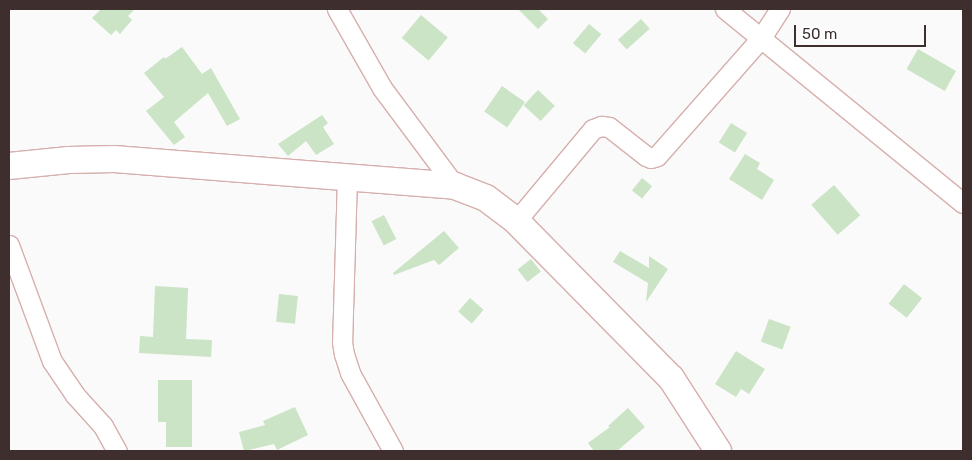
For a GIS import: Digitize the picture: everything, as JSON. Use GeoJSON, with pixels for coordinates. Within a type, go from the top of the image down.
{"type":"FeatureCollection","features":[{"type":"Feature","properties":{"kind":"street"},"geometry":{"type":"LineString","coordinates":[[337,9],[382,88],[455,186]]}},
{"type":"Feature","properties":{"kind":"street"},"geometry":{"type":"LineString","coordinates":[[724,9],[963,203]]}},
{"type":"Feature","properties":{"kind":"street"},"geometry":{"type":"LineString","coordinates":[[516,221],[593,129],[609,127],[646,156],[651,158],[657,156],[761,38],[780,9]]}},
{"type":"Feature","properties":{"kind":"street"},"geometry":{"type":"LineString","coordinates":[[9,166],[114,159],[455,186],[486,198],[516,221],[671,378],[718,451]]}},
{"type":"Feature","properties":{"kind":"street"},"geometry":{"type":"LineString","coordinates":[[347,178],[342,342],[344,354],[350,373],[394,451]]}},
{"type":"Feature","properties":{"kind":"street"},"geometry":{"type":"LineString","coordinates":[[9,245],[52,361],[75,396],[103,426],[117,451]]}},
{"type":"Feature","properties":{"kind":"building"},"geometry":{"type":"Polygon","coordinates":[[[101,9],[135,9],[128,16],[132,20],[120,34],[116,30],[111,35],[92,18],[101,9]]]}},
{"type":"Feature","properties":{"kind":"building"},"geometry":{"type":"Polygon","coordinates":[[[518,9],[538,9],[548,19],[538,29],[518,9]]]}},
{"type":"Feature","properties":{"kind":"building"},"geometry":{"type":"Polygon","coordinates":[[[421,15],[448,37],[429,60],[402,38],[421,15]]]}},
{"type":"Feature","properties":{"kind":"building"},"geometry":{"type":"Polygon","coordinates":[[[641,19],[650,29],[627,49],[618,40],[641,19]]]}},
{"type":"Feature","properties":{"kind":"building"},"geometry":{"type":"Polygon","coordinates":[[[589,24],[601,34],[585,53],[573,43],[589,24]]]}},
{"type":"Feature","properties":{"kind":"building"},"geometry":{"type":"Polygon","coordinates":[[[182,47],[202,74],[211,68],[240,119],[227,126],[208,93],[174,122],[185,137],[174,145],[146,111],[164,97],[144,73],[164,57],[165,59],[182,47]]]}},
{"type":"Feature","properties":{"kind":"building"},"geometry":{"type":"Polygon","coordinates":[[[918,49],[956,71],[945,91],[906,69],[918,49]]]}},
{"type":"Feature","properties":{"kind":"building"},"geometry":{"type":"Polygon","coordinates":[[[502,86],[525,102],[507,127],[484,111],[502,86]]]}},
{"type":"Feature","properties":{"kind":"building"},"geometry":{"type":"Polygon","coordinates":[[[538,90],[555,106],[540,121],[524,105],[538,90]]]}},
{"type":"Feature","properties":{"kind":"building"},"geometry":{"type":"Polygon","coordinates":[[[322,115],[328,123],[323,127],[334,144],[316,155],[306,141],[288,156],[278,144],[322,115]]]}},
{"type":"Feature","properties":{"kind":"building"},"geometry":{"type":"Polygon","coordinates":[[[731,123],[747,133],[735,153],[719,143],[731,123]]]}},
{"type":"Feature","properties":{"kind":"building"},"geometry":{"type":"Polygon","coordinates":[[[745,154],[760,163],[757,169],[774,180],[762,200],[729,179],[745,154]]]}},
{"type":"Feature","properties":{"kind":"building"},"geometry":{"type":"Polygon","coordinates":[[[642,178],[652,186],[642,199],[632,190],[642,178]]]}},
{"type":"Feature","properties":{"kind":"building"},"geometry":{"type":"Polygon","coordinates":[[[834,185],[860,215],[838,235],[811,205],[834,185]]]}},
{"type":"Feature","properties":{"kind":"building"},"geometry":{"type":"Polygon","coordinates":[[[384,215],[396,239],[384,245],[372,221],[384,215]]]}},
{"type":"Feature","properties":{"kind":"building"},"geometry":{"type":"Polygon","coordinates":[[[444,231],[459,248],[439,265],[434,260],[394,275],[393,273],[444,231]]]}},
{"type":"Feature","properties":{"kind":"building"},"geometry":{"type":"Polygon","coordinates":[[[620,251],[649,268],[649,256],[668,269],[646,302],[648,283],[613,262],[620,251]]]}},
{"type":"Feature","properties":{"kind":"building"},"geometry":{"type":"Polygon","coordinates":[[[531,259],[541,272],[527,282],[518,269],[531,259]]]}},
{"type":"Feature","properties":{"kind":"building"},"geometry":{"type":"Polygon","coordinates":[[[904,284],[922,298],[907,318],[889,304],[904,284]]]}},
{"type":"Feature","properties":{"kind":"building"},"geometry":{"type":"Polygon","coordinates":[[[155,286],[188,288],[186,339],[212,340],[211,357],[139,353],[140,336],[153,337],[155,286]]]}},
{"type":"Feature","properties":{"kind":"building"},"geometry":{"type":"Polygon","coordinates":[[[279,294],[298,296],[295,324],[276,322],[279,294]]]}},
{"type":"Feature","properties":{"kind":"building"},"geometry":{"type":"Polygon","coordinates":[[[470,298],[484,310],[472,323],[458,312],[470,298]]]}},
{"type":"Feature","properties":{"kind":"building"},"geometry":{"type":"Polygon","coordinates":[[[769,319],[791,327],[782,349],[761,342],[769,319]]]}},
{"type":"Feature","properties":{"kind":"building"},"geometry":{"type":"Polygon","coordinates":[[[736,351],[765,369],[749,394],[741,389],[736,397],[715,384],[736,351]]]}},
{"type":"Feature","properties":{"kind":"building"},"geometry":{"type":"Polygon","coordinates":[[[158,380],[192,380],[192,447],[166,447],[166,422],[158,422],[158,380]]]}},
{"type":"Feature","properties":{"kind":"building"},"geometry":{"type":"Polygon","coordinates":[[[295,407],[308,435],[277,450],[274,444],[244,451],[239,432],[265,425],[263,421],[295,407]]]}},
{"type":"Feature","properties":{"kind":"building"},"geometry":{"type":"Polygon","coordinates":[[[628,408],[645,427],[617,451],[594,451],[588,443],[610,427],[608,426],[628,408]]]}}]}
